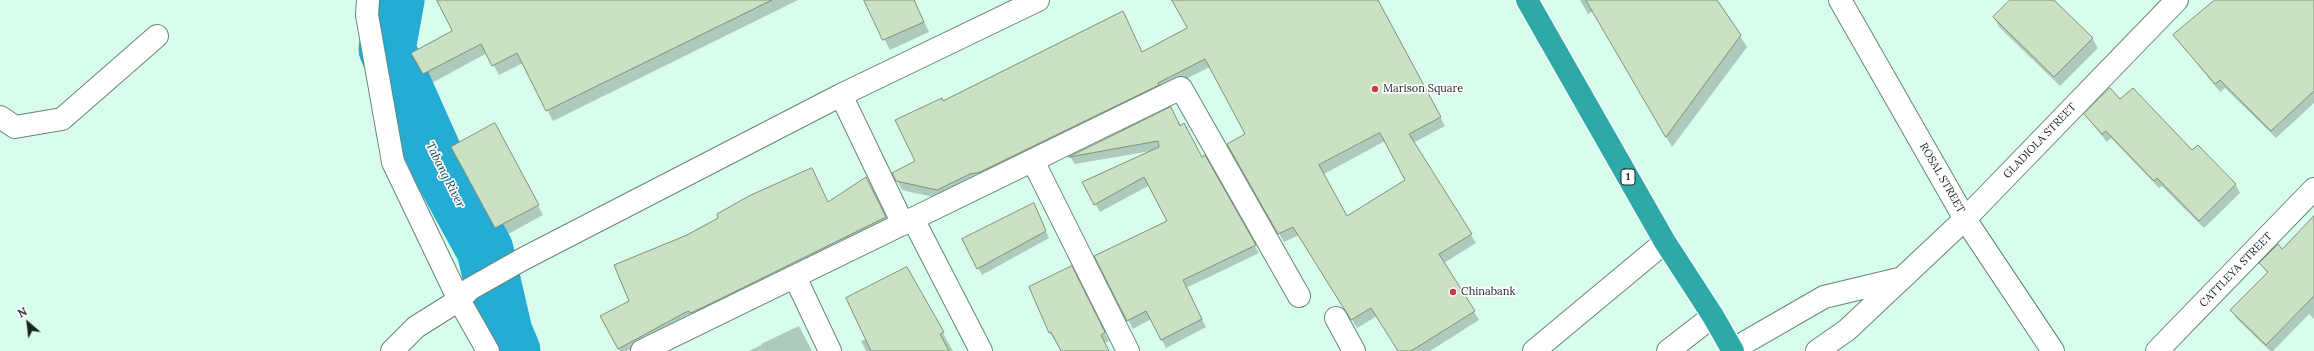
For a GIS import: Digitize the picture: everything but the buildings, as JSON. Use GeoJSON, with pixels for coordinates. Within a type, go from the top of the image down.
{"type":"FeatureCollection","features":[{"type":"Feature","properties":{"kind":"highway","name":"1"},"geometry":{"type":"LineString","coordinates":[[1528,0],[1665,242],[1733,350]]}},
{"type":"Feature","properties":{"kind":"street"},"geometry":{"type":"LineString","coordinates":[[368,0],[368,15],[393,162],[464,295],[488,351]]}},
{"type":"Feature","properties":{"kind":"street"},"geometry":{"type":"LineString","coordinates":[[392,351],[416,327],[464,295],[523,259],[841,95],[1038,0]]}},
{"type":"Feature","properties":{"kind":"street","name":"GLADIOLA STREET"},"geometry":{"type":"LineString","coordinates":[[1817,351],[1848,330],[1900,279],[1965,219],[2177,0]]}},
{"type":"Feature","properties":{"kind":"street","name":"ROSAL STREET"},"geometry":{"type":"LineString","coordinates":[[1846,3],[1965,219],[2053,351]]}},
{"type":"Feature","properties":{"kind":"street"},"geometry":{"type":"LineString","coordinates":[[0,117],[14,127],[62,119],[157,36]]}},
{"type":"Feature","properties":{"kind":"street"},"geometry":{"type":"LineString","coordinates":[[642,351],[678,343],[795,277],[1182,88],[1299,296]]}},
{"type":"Feature","properties":{"kind":"street"},"geometry":{"type":"LineString","coordinates":[[841,95],[908,221],[981,351]]}},
{"type":"Feature","properties":{"kind":"street"},"geometry":{"type":"LineString","coordinates":[[1034,161],[1128,351]]}},
{"type":"Feature","properties":{"kind":"street","name":"CATTLEYA STREET"},"geometry":{"type":"LineString","coordinates":[[2157,351],[2314,189]]}},
{"type":"Feature","properties":{"kind":"street"},"geometry":{"type":"LineString","coordinates":[[1534,351],[1665,242]]}},
{"type":"Feature","properties":{"kind":"street"},"geometry":{"type":"LineString","coordinates":[[795,277],[830,351]]}},
{"type":"Feature","properties":{"kind":"street","name":"GLADIOLA STREET"},"geometry":{"type":"LineString","coordinates":[[1733,350],[1824,298],[1900,279]]}},
{"type":"Feature","properties":{"kind":"street"},"geometry":{"type":"LineString","coordinates":[[1668,351],[1713,316]]}},
{"type":"Feature","properties":{"kind":"street"},"geometry":{"type":"LineString","coordinates":[[1336,318],[1354,351]]}},
{"type":"Feature","properties":{"kind":"waterway","name":"Tabang River"},"geometry":{"type":"LineString","coordinates":[[396,0],[387,49],[441,170],[485,250],[504,332],[512,351]]}},
{"type":"Feature","properties":{"kind":"place","name":"Marison Square"},"geometry":{"type":"Point","coordinates":[1375,89]}},
{"type":"Feature","properties":{"kind":"place","name":"Chinabank"},"geometry":{"type":"Point","coordinates":[1453,292]}}]}
